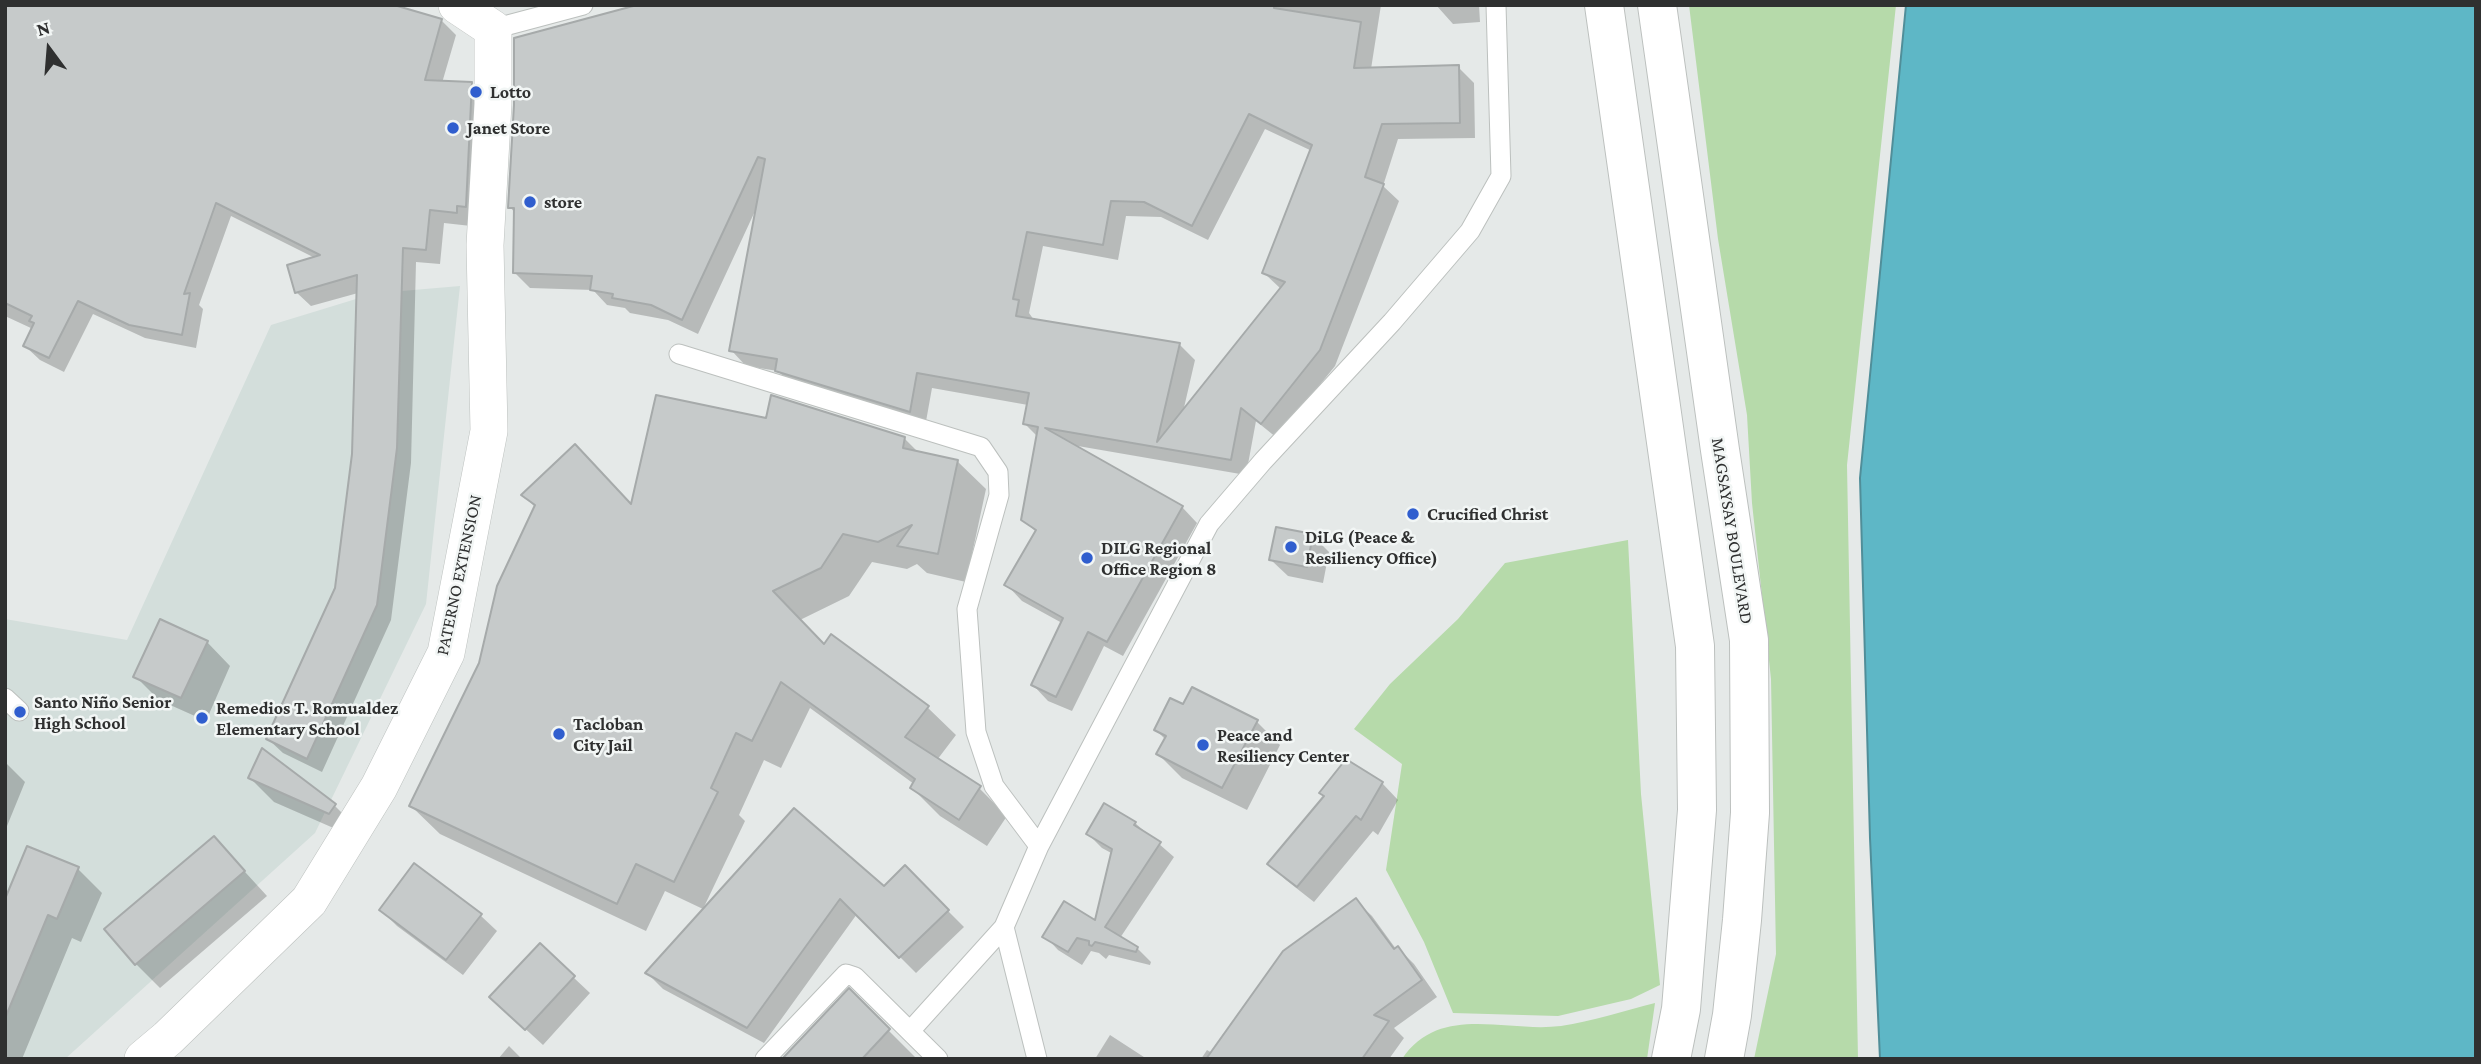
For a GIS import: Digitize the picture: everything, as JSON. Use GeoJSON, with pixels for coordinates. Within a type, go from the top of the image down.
{"type":"FeatureCollection","features":[{"type":"Feature","properties":{"kind":"main road"},"geometry":{"type":"LineString","coordinates":[[1604,5],[1695,646],[1697,810],[1681,1009],[1671,1059]]}},
{"type":"Feature","properties":{"kind":"main road","name":"MAGSAYSAY BOULEVARD"},"geometry":{"type":"LineString","coordinates":[[1657,5],[1749,640],[1750,813],[1732,1015],[1724,1059]]}},
{"type":"Feature","properties":{"kind":"street"},"geometry":{"type":"LineString","coordinates":[[457,5],[492,29]]}},
{"type":"Feature","properties":{"kind":"street","name":"PATERNO EXTENSION"},"geometry":{"type":"LineString","coordinates":[[142,1059],[168,1038],[309,901],[379,787],[446,653],[489,431],[485,245],[493,104],[492,29]]}},
{"type":"Feature","properties":{"kind":"lane"},"geometry":{"type":"LineString","coordinates":[[492,29],[583,5]]}},
{"type":"Feature","properties":{"kind":"lane"},"geometry":{"type":"LineString","coordinates":[[911,1030],[1004,927],[1039,846],[1209,524],[1263,461],[1392,322],[1470,231],[1501,176],[1496,5]]}},
{"type":"Feature","properties":{"kind":"lane"},"geometry":{"type":"LineString","coordinates":[[679,354],[981,447],[998,472],[999,495],[967,609],[976,732],[993,786],[1039,846]]}},
{"type":"Feature","properties":{"kind":"lane"},"geometry":{"type":"LineString","coordinates":[[1004,927],[1037,1059]]}},
{"type":"Feature","properties":{"kind":"lane"},"geometry":{"type":"LineString","coordinates":[[765,1059],[846,974],[855,977],[938,1059]]}},
{"type":"Feature","properties":{"kind":"shaded area","name":"Remedios T. Romualdez Elementary School"},"geometry":{"type":"Polygon","coordinates":[[[460,286],[426,604],[315,833],[65,1059],[5,1059],[5,619],[127,640],[271,325],[356,299],[390,292],[460,286]]]}},
{"type":"Feature","properties":{"kind":"green space"},"geometry":{"type":"Polygon","coordinates":[[[1689,5],[1896,5],[1847,465],[1858,1059],[1754,1059],[1776,954],[1771,679],[1752,503],[1747,415],[1718,239],[1689,5]]]}},
{"type":"Feature","properties":{"kind":"green space"},"geometry":{"type":"Polygon","coordinates":[[[1628,540],[1641,794],[1660,985],[1631,999],[1558,1016],[1453,1013],[1424,942],[1386,870],[1402,764],[1354,729],[1390,684],[1458,619],[1505,563],[1628,540]]]}},
{"type":"Feature","properties":{"kind":"green space"},"geometry":{"type":"Polygon","coordinates":[[[1655,1003],[1647,1059],[1402,1059],[1417,1042],[1435,1031],[1454,1026],[1561,1026],[1655,1003]]]}},
{"type":"Feature","properties":{"kind":"water"},"geometry":{"type":"Polygon","coordinates":[[[1906,5],[2476,5],[2476,1059],[1880,1059],[1870,838],[1860,478],[1906,5]]]}},
{"type":"Feature","properties":{"kind":"building"},"geometry":{"type":"Polygon","coordinates":[[[5,5],[394,5],[442,19],[425,80],[472,82],[466,207],[457,206],[457,213],[430,210],[426,250],[403,248],[397,448],[377,605],[307,759],[266,739],[335,588],[352,454],[357,275],[295,293],[287,265],[320,255],[216,203],[184,294],[190,293],[182,335],[129,325],[78,301],[49,358],[23,346],[34,323],[29,321],[32,316],[5,303],[5,5]]]}},
{"type":"Feature","properties":{"kind":"building"},"geometry":{"type":"Polygon","coordinates":[[[637,5],[1274,5],[1274,8],[1361,22],[1354,68],[1459,65],[1460,123],[1382,124],[1365,177],[1384,184],[1320,350],[1261,424],[1241,408],[1231,460],[1045,428],[1183,506],[1107,642],[1088,632],[1056,697],[1031,685],[1063,618],[1004,585],[1036,530],[1021,520],[1038,427],[1023,424],[1029,393],[917,373],[910,412],[775,371],[777,359],[729,351],[765,159],[758,157],[682,320],[651,305],[612,298],[613,294],[590,290],[592,276],[513,273],[514,208],[508,208],[514,105],[514,38],[637,5]],[[1249,114],[1192,226],[1144,202],[1111,201],[1103,245],[1027,232],[1013,299],[1019,300],[1016,316],[1180,343],[1157,442],[1285,282],[1262,273],[1312,145],[1249,114]]]}},
{"type":"Feature","properties":{"kind":"building"},"geometry":{"type":"Polygon","coordinates":[[[656,395],[766,418],[771,395],[905,437],[903,448],[958,460],[938,554],[897,546],[912,525],[878,542],[843,534],[821,568],[773,591],[824,644],[831,634],[929,706],[905,737],[981,786],[959,820],[910,788],[915,779],[781,682],[752,741],[736,733],[711,788],[718,792],[674,882],[636,864],[617,904],[409,806],[479,663],[497,586],[535,505],[521,495],[575,444],[631,504],[656,395]]]}},
{"type":"Feature","properties":{"kind":"building","name":"DiLG (Peace & Resiliency Office)"},"geometry":{"type":"Polygon","coordinates":[[[1276,527],[1313,534],[1307,567],[1269,560],[1276,527]]]}},
{"type":"Feature","properties":{"kind":"building"},"geometry":{"type":"Polygon","coordinates":[[[160,619],[208,641],[181,698],[133,677],[160,619]]]}},
{"type":"Feature","properties":{"kind":"building","name":"Peace and Resiliency Center"},"geometry":{"type":"Polygon","coordinates":[[[1192,687],[1258,720],[1222,788],[1156,754],[1166,736],[1154,730],[1170,698],[1183,704],[1192,687]]]}},
{"type":"Feature","properties":{"kind":"building"},"geometry":{"type":"Polygon","coordinates":[[[262,748],[336,804],[329,814],[248,778],[262,748]]]}},
{"type":"Feature","properties":{"kind":"building"},"geometry":{"type":"Polygon","coordinates":[[[1346,759],[1383,782],[1361,820],[1356,816],[1297,887],[1267,864],[1324,796],[1319,793],[1346,759]]]}},
{"type":"Feature","properties":{"kind":"building"},"geometry":{"type":"Polygon","coordinates":[[[1104,803],[1136,822],[1134,825],[1161,842],[1105,927],[1138,947],[1136,952],[1095,942],[1092,946],[1089,941],[1077,938],[1068,952],[1042,937],[1064,901],[1095,920],[1112,849],[1086,834],[1104,803]]]}},
{"type":"Feature","properties":{"kind":"building"},"geometry":{"type":"Polygon","coordinates":[[[794,808],[884,886],[905,865],[949,910],[899,958],[840,899],[747,1028],[645,973],[794,808]]]}},
{"type":"Feature","properties":{"kind":"building"},"geometry":{"type":"Polygon","coordinates":[[[214,836],[245,871],[135,965],[104,929],[214,836]]]}},
{"type":"Feature","properties":{"kind":"building"},"geometry":{"type":"Polygon","coordinates":[[[27,846],[79,867],[57,919],[48,915],[6,1016],[5,899],[27,846]]]}},
{"type":"Feature","properties":{"kind":"building"},"geometry":{"type":"Polygon","coordinates":[[[414,863],[482,914],[446,960],[379,910],[414,863]]]}},
{"type":"Feature","properties":{"kind":"building"},"geometry":{"type":"Polygon","coordinates":[[[1356,898],[1394,949],[1398,946],[1422,980],[1374,1015],[1389,1021],[1362,1059],[1206,1059],[1283,951],[1356,898]]]}},
{"type":"Feature","properties":{"kind":"building"},"geometry":{"type":"Polygon","coordinates":[[[540,943],[575,976],[525,1030],[489,997],[540,943]]]}},
{"type":"Feature","properties":{"kind":"building"},"geometry":{"type":"Polygon","coordinates":[[[849,988],[890,1029],[862,1059],[782,1059],[849,988]]]}},
{"type":"Feature","properties":{"kind":"place","name":"Lotto"},"geometry":{"type":"Point","coordinates":[476,92]}},
{"type":"Feature","properties":{"kind":"place","name":"Janet Store"},"geometry":{"type":"Point","coordinates":[453,128]}},
{"type":"Feature","properties":{"kind":"place","name":"store"},"geometry":{"type":"Point","coordinates":[530,202]}},
{"type":"Feature","properties":{"kind":"place","name":"Crucified Christ"},"geometry":{"type":"Point","coordinates":[1413,514]}},
{"type":"Feature","properties":{"kind":"place","name":"DiLG (Peace & Resiliency Office)"},"geometry":{"type":"Point","coordinates":[1291,547]}},
{"type":"Feature","properties":{"kind":"place","name":"DILG Regional Office Region 8"},"geometry":{"type":"Point","coordinates":[1087,558]}},
{"type":"Feature","properties":{"kind":"place","name":"Santo Niño Senior High School"},"geometry":{"type":"Point","coordinates":[20,712]}},
{"type":"Feature","properties":{"kind":"place","name":"Remedios T. Romualdez Elementary School"},"geometry":{"type":"Point","coordinates":[202,718]}},
{"type":"Feature","properties":{"kind":"place","name":"Tacloban City Jail"},"geometry":{"type":"Point","coordinates":[559,734]}},
{"type":"Feature","properties":{"kind":"place","name":"Peace and Resiliency Center"},"geometry":{"type":"Point","coordinates":[1203,745]}}]}
